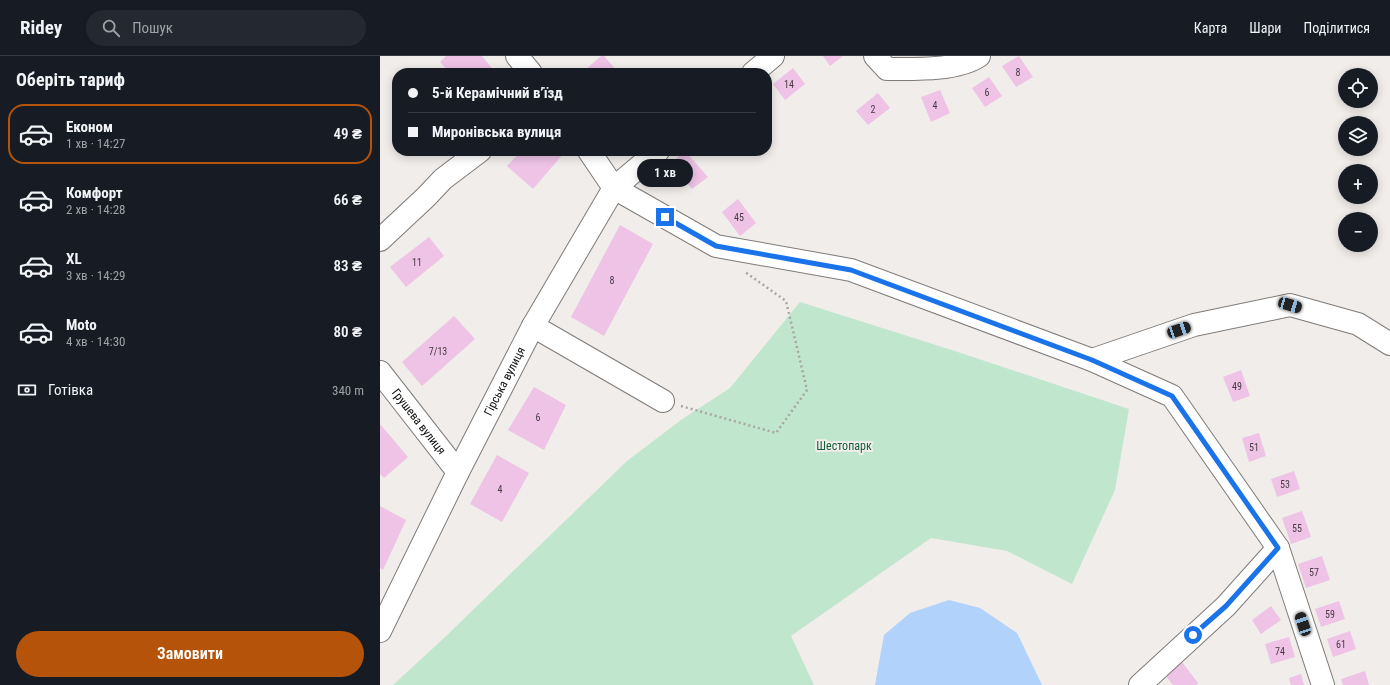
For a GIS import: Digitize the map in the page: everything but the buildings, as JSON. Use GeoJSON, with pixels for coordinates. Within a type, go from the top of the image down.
{"type":"FeatureCollection","features":[{"type":"Feature","properties":{"kind":"street"},"geometry":{"type":"LineString","coordinates":[[517,56],[527,68]]}},
{"type":"Feature","properties":{"kind":"street"},"geometry":{"type":"LineString","coordinates":[[759,68],[773,56]]}},
{"type":"Feature","properties":{"kind":"street"},"geometry":{"type":"LineString","coordinates":[[875,56],[887,69],[935,68],[971,61],[979,56]]}},
{"type":"Feature","properties":{"kind":"street"},"geometry":{"type":"LineString","coordinates":[[380,240],[443,179],[473,156]]}},
{"type":"Feature","properties":{"kind":"street"},"geometry":{"type":"LineString","coordinates":[[592,156],[614,188],[716,246],[851,270],[1092,360],[1172,396],[1278,548],[1323,685]]}},
{"type":"Feature","properties":{"kind":"street","name":"Гірська вулиця"},"geometry":{"type":"LineString","coordinates":[[380,631],[458,472],[533,326],[614,188],[652,156]]}},
{"type":"Feature","properties":{"kind":"street"},"geometry":{"type":"LineString","coordinates":[[1092,360],[1194,325],[1290,305],[1358,324],[1390,344]]}},
{"type":"Feature","properties":{"kind":"street"},"geometry":{"type":"LineString","coordinates":[[533,326],[663,401]]}},
{"type":"Feature","properties":{"kind":"street","name":"Грушева вулиця"},"geometry":{"type":"LineString","coordinates":[[380,372],[458,472]]}},
{"type":"Feature","properties":{"kind":"street"},"geometry":{"type":"LineString","coordinates":[[1140,685],[1226,606],[1278,548]]}},
{"type":"Feature","properties":{"kind":"path"},"geometry":{"type":"LineString","coordinates":[[663,401],[776,432],[807,390],[786,301],[751,277],[740,267]]}},
{"type":"Feature","properties":{"kind":"green space","name":"Шестопарк"},"geometry":{"type":"Polygon","coordinates":[[[800,302],[958,352],[1129,409],[1115,490],[1072,584],[1007,551],[931,538],[791,636],[814,685],[393,685],[444,638],[627,461],[681,420],[730,388],[800,302]]]}},
{"type":"Feature","properties":{"kind":"water"},"geometry":{"type":"Polygon","coordinates":[[[949,600],[980,608],[1017,633],[1042,685],[875,685],[884,635],[910,613],[949,600]]]}},
{"type":"Feature","properties":{"kind":"route"},"geometry":{"type":"LineString","coordinates":[[665,217],[716,246],[851,270],[1092,360],[1172,396],[1278,548],[1226,606],[1193,635]]}}]}
